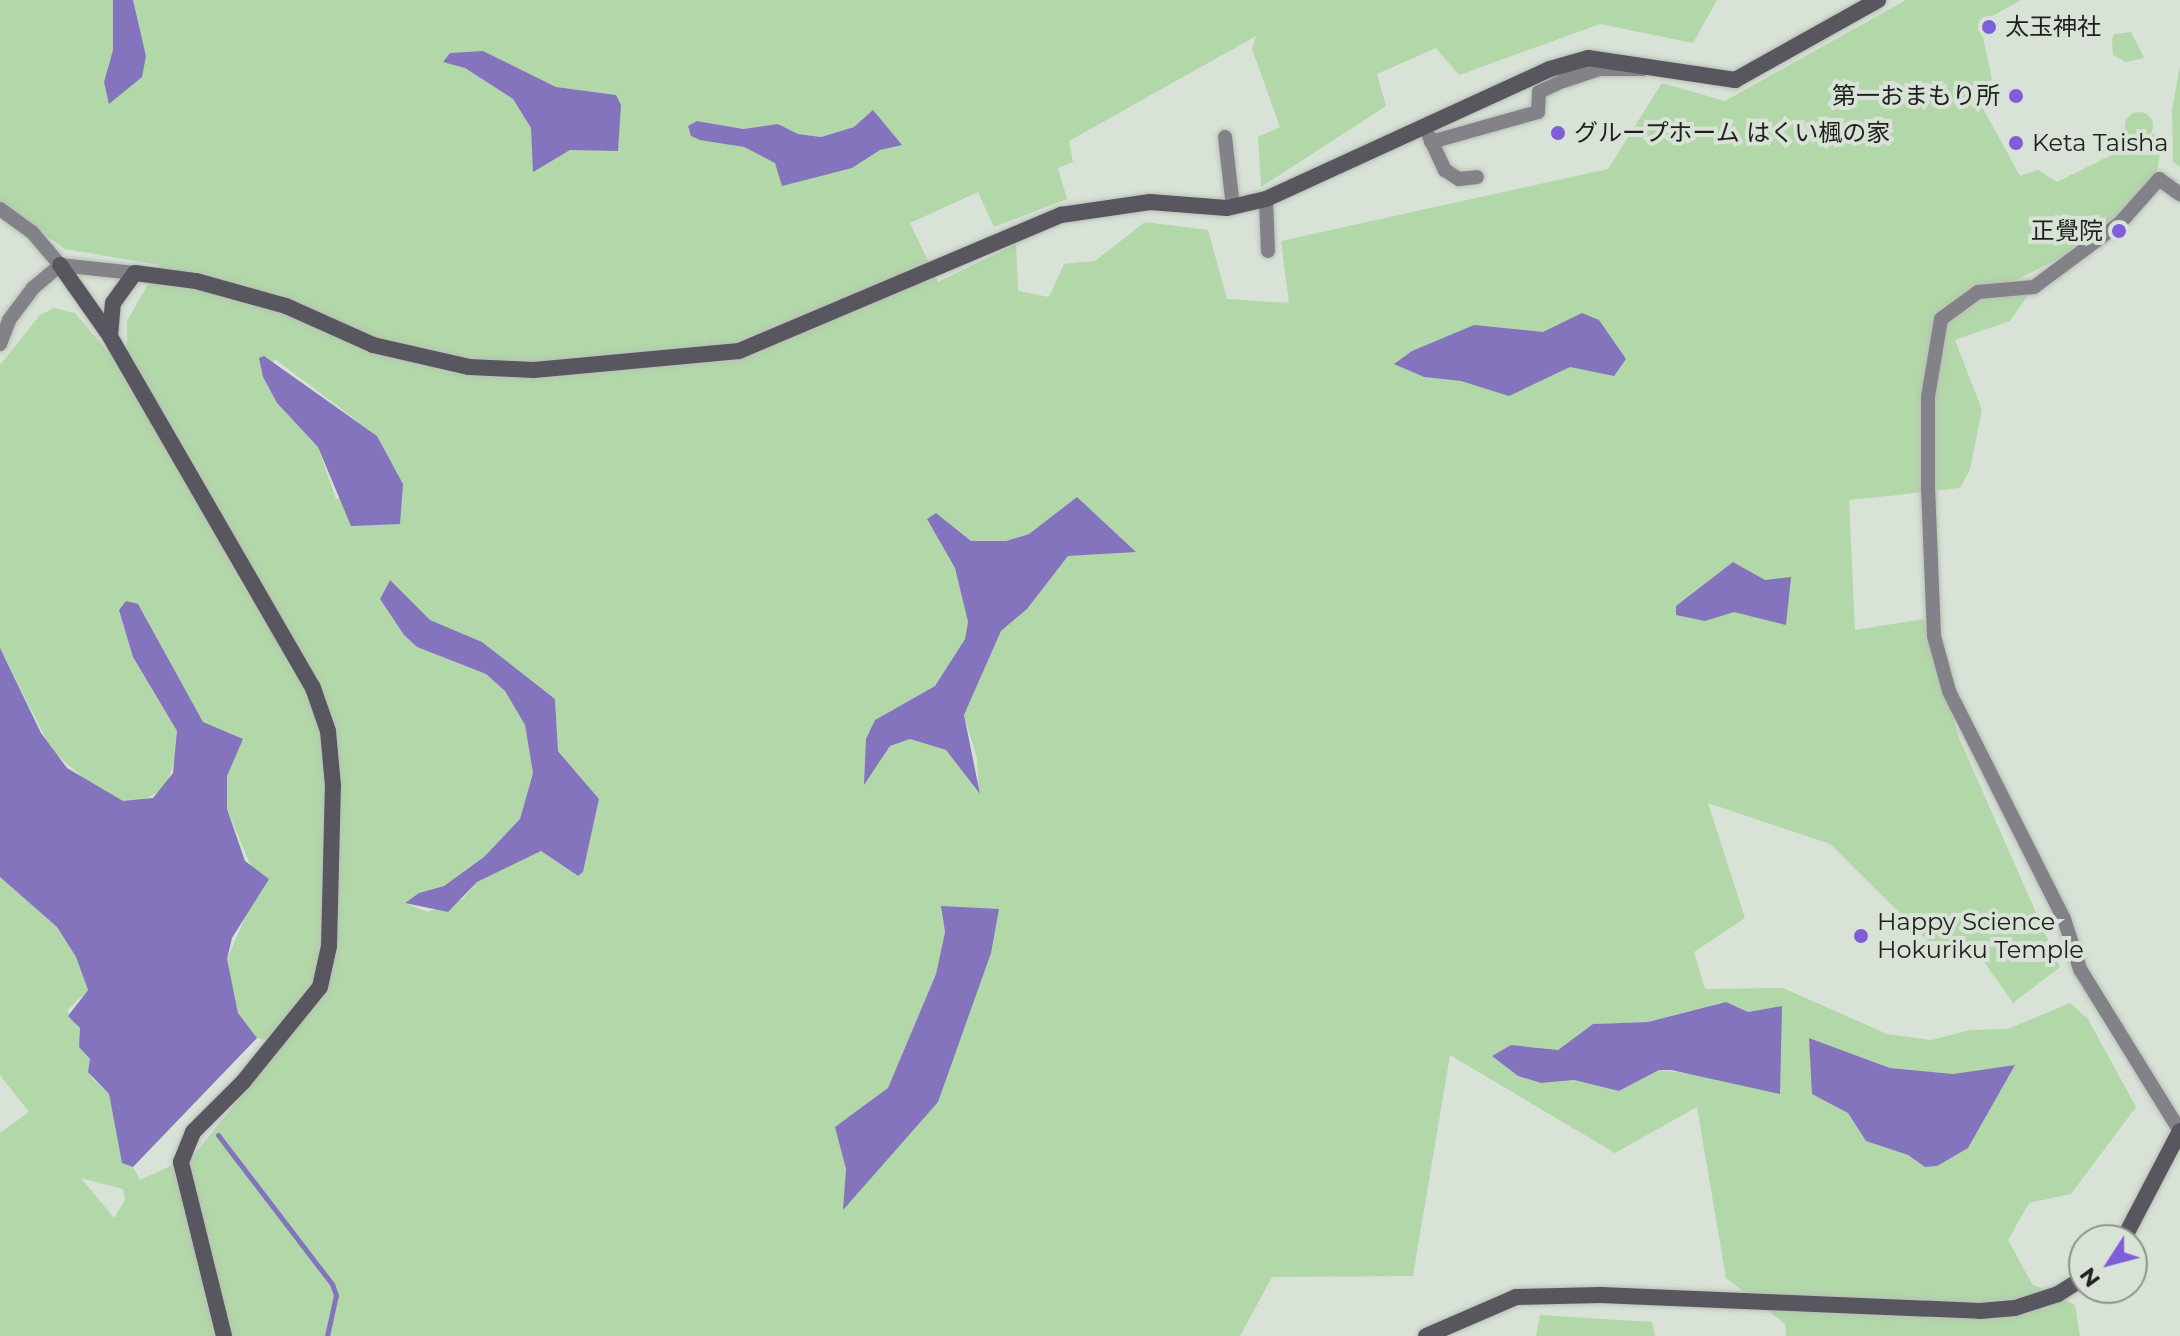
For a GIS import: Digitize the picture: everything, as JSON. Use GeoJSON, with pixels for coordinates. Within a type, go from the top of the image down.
{"type":"FeatureCollection","features":[{"type":"Feature","properties":{"kind":"street"},"geometry":{"type":"LineString","coordinates":[[0,344],[9,320],[33,288],[60,265],[196,281],[286,306],[373,345],[429,361],[534,370],[739,351],[1061,215],[1150,202],[1233,207],[1266,199],[1550,69],[1588,58],[1735,80],[1878,0]]}},
{"type":"Feature","properties":{"kind":"street"},"geometry":{"type":"LineString","coordinates":[[1431,142],[1538,112],[1539,92],[1563,81],[1600,69],[1651,67]]}},
{"type":"Feature","properties":{"kind":"street"},"geometry":{"type":"LineString","coordinates":[[1427,124],[1431,142],[1445,170],[1459,179],[1477,177]]}},
{"type":"Feature","properties":{"kind":"street"},"geometry":{"type":"LineString","coordinates":[[1225,137],[1233,207]]}},
{"type":"Feature","properties":{"kind":"street"},"geometry":{"type":"LineString","coordinates":[[2131,1224],[2180,1131],[2080,969],[2064,919],[1949,691],[1934,636],[1928,397],[1941,319],[1978,292],[2034,287],[2118,225],[2159,179],[2180,194]]}},
{"type":"Feature","properties":{"kind":"street"},"geometry":{"type":"LineString","coordinates":[[1266,199],[1268,251]]}},
{"type":"Feature","properties":{"kind":"street"},"geometry":{"type":"LineString","coordinates":[[0,209],[32,232],[60,265],[110,336],[288,640],[328,731],[333,786],[330,933],[320,987],[243,1082],[193,1132],[181,1162],[224,1336]]}},
{"type":"Feature","properties":{"kind":"street"},"geometry":{"type":"LineString","coordinates":[[110,336],[113,303],[135,273]]}},
{"type":"Feature","properties":{"kind":"street"},"geometry":{"type":"LineString","coordinates":[[1426,1336],[1516,1297],[1601,1295],[1980,1311],[2015,1308],[2068,1288]]}},
{"type":"Feature","properties":{"kind":"green space"},"geometry":{"type":"Polygon","coordinates":[[[0,0],[113,0],[113,50],[104,82],[146,56],[133,0],[1717,0],[1693,43],[1600,24],[1459,75],[1436,48],[1377,74],[1386,106],[1261,187],[1258,137],[1280,127],[1252,49],[1256,36],[1069,141],[1073,162],[1058,168],[1067,199],[994,227],[978,192],[910,223],[938,282],[1016,244],[1018,291],[1049,297],[1064,264],[1095,261],[1145,222],[1208,230],[1227,299],[1289,303],[1281,241],[1608,169],[1662,83],[1725,101],[1906,0],[2021,0],[1980,23],[1992,79],[1979,101],[2020,176],[2038,170],[2057,182],[2154,134],[2161,148],[2157,170],[2124,211],[2058,259],[2012,282],[2034,287],[2010,321],[1955,340],[1982,410],[1970,469],[1960,488],[1849,500],[1855,630],[1924,619],[1959,738],[2060,967],[2013,1003],[1970,942],[1928,941],[1830,844],[1708,803],[1745,918],[1694,952],[1705,989],[1783,988],[1887,1034],[1931,1040],[1970,1030],[2008,1029],[2070,1003],[2088,1019],[2136,1107],[2071,1194],[2029,1203],[2008,1240],[2032,1284],[2075,1305],[2080,1336],[1786,1336],[1785,1324],[1726,1278],[1697,1107],[1615,1153],[1450,1055],[1413,1276],[1272,1277],[1240,1336],[0,1336],[0,1133],[29,1112],[0,1075],[0,877],[57,927],[76,957],[88,990],[67,1011],[81,1028],[79,1047],[90,1059],[92,1078],[109,1094],[122,1162],[133,1167],[140,1180],[193,1156],[284,1044],[257,1038],[238,1013],[228,979],[227,959],[248,911],[252,869],[227,809],[227,776],[242,739],[203,722],[138,605],[133,657],[177,731],[179,746],[166,787],[141,802],[123,801],[92,785],[52,751],[0,648],[0,365],[40,315],[54,308],[75,313],[109,353],[127,352],[127,321],[159,265],[65,249],[0,202],[0,0]],[[483,51],[444,61],[465,68],[513,99],[531,128],[536,151],[616,95],[556,87],[483,51]],[[698,121],[691,136],[744,147],[775,163],[852,168],[880,150],[854,127],[821,137],[798,134],[778,124],[743,129],[698,121]],[[275,359],[263,377],[277,403],[318,447],[336,499],[403,484],[377,436],[275,359]],[[1077,497],[1029,534],[1006,541],[971,541],[936,513],[927,519],[955,568],[968,622],[965,639],[935,686],[875,720],[865,783],[890,746],[910,739],[946,750],[979,793],[977,759],[964,715],[1001,631],[1027,609],[1068,556],[1135,551],[1077,497]],[[389,581],[380,599],[404,635],[417,647],[486,674],[505,691],[525,724],[533,773],[520,819],[484,857],[444,886],[419,893],[405,903],[428,912],[463,899],[477,882],[541,851],[577,876],[583,872],[599,799],[558,750],[555,699],[482,642],[430,620],[389,581]],[[942,907],[945,932],[936,974],[888,1089],[836,1127],[846,1169],[844,1209],[991,953],[942,907]],[[1725,1002],[1648,1022],[1593,1024],[1558,1050],[1511,1045],[1493,1056],[1518,1076],[1541,1083],[1574,1080],[1619,1091],[1659,1070],[1717,1077],[1782,1006],[1748,1012],[1725,1002]],[[1809,1038],[1813,1094],[1848,1113],[1866,1141],[1908,1155],[1925,1167],[1937,1166],[2014,1065],[1953,1074],[1890,1068],[1809,1038]],[[81,1178],[114,1218],[125,1200],[123,1189],[81,1178]]]}},
{"type":"Feature","properties":{"kind":"green space"},"geometry":{"type":"Polygon","coordinates":[[[2131,32],[2144,58],[2126,62],[2113,55],[2112,40],[2114,34],[2131,32]]]}},
{"type":"Feature","properties":{"kind":"green space"},"geometry":{"type":"Polygon","coordinates":[[[2180,66],[2180,167],[2173,162],[2172,110],[2180,66]]]}},
{"type":"Feature","properties":{"kind":"green space"},"geometry":{"type":"Polygon","coordinates":[[[2139,112],[2149,116],[2153,126],[2149,136],[2139,140],[2129,136],[2125,126],[2129,116],[2139,112]]]}},
{"type":"Feature","properties":{"kind":"green space"},"geometry":{"type":"Polygon","coordinates":[[[1540,1315],[1652,1322],[1655,1336],[1536,1336],[1540,1315]]]}},
{"type":"Feature","properties":{"kind":"shaded area"},"geometry":{"type":"Polygon","coordinates":[[[113,0],[133,0],[146,56],[142,77],[109,104],[104,82],[113,50],[113,0]]]}},
{"type":"Feature","properties":{"kind":"shaded area"},"geometry":{"type":"Polygon","coordinates":[[[483,51],[556,87],[616,95],[621,105],[618,151],[570,150],[533,172],[531,128],[513,99],[465,68],[443,62],[450,53],[483,51]]]}},
{"type":"Feature","properties":{"kind":"shaded area"},"geometry":{"type":"Polygon","coordinates":[[[873,110],[902,145],[880,150],[852,168],[782,186],[775,163],[744,147],[700,140],[691,136],[688,126],[697,121],[743,129],[778,124],[798,134],[821,137],[854,127],[873,110]]]}},
{"type":"Feature","properties":{"kind":"shaded area"},"geometry":{"type":"Polygon","coordinates":[[[1582,313],[1599,320],[1626,359],[1614,376],[1570,367],[1509,396],[1461,381],[1424,377],[1394,364],[1412,351],[1474,325],[1543,332],[1582,313]]]}},
{"type":"Feature","properties":{"kind":"shaded area"},"geometry":{"type":"Polygon","coordinates":[[[264,356],[377,436],[403,484],[400,524],[351,526],[318,447],[277,403],[263,377],[259,358],[264,356]]]}},
{"type":"Feature","properties":{"kind":"shaded area"},"geometry":{"type":"Polygon","coordinates":[[[1077,497],[1136,552],[1068,556],[1027,609],[1001,631],[964,715],[980,794],[946,750],[910,739],[890,746],[864,785],[866,739],[875,720],[935,686],[965,639],[968,622],[955,568],[927,519],[936,513],[971,541],[1006,541],[1029,534],[1077,497]]]}},
{"type":"Feature","properties":{"kind":"shaded area"},"geometry":{"type":"Polygon","coordinates":[[[1733,562],[1765,580],[1791,577],[1786,625],[1734,612],[1705,621],[1676,615],[1676,606],[1733,562]]]}},
{"type":"Feature","properties":{"kind":"shaded area"},"geometry":{"type":"Polygon","coordinates":[[[390,580],[430,620],[482,642],[555,699],[558,751],[599,799],[583,872],[578,876],[541,851],[477,882],[448,912],[405,903],[419,893],[444,886],[484,857],[520,819],[533,773],[525,725],[505,691],[486,674],[417,647],[404,635],[380,599],[390,580]]]}},
{"type":"Feature","properties":{"kind":"shaded area"},"geometry":{"type":"Polygon","coordinates":[[[126,601],[138,604],[203,722],[243,739],[227,776],[227,809],[245,861],[269,879],[232,938],[227,959],[238,1013],[257,1038],[133,1167],[122,1163],[109,1094],[88,1072],[90,1059],[79,1047],[80,1028],[68,1016],[88,990],[76,957],[57,927],[0,877],[0,648],[41,733],[67,768],[123,801],[153,798],[173,773],[177,731],[133,657],[119,610],[126,601]]]}},
{"type":"Feature","properties":{"kind":"shaded area"},"geometry":{"type":"Polygon","coordinates":[[[941,906],[999,909],[991,953],[938,1102],[843,1210],[846,1169],[835,1127],[888,1088],[936,974],[945,932],[941,906]]]}},
{"type":"Feature","properties":{"kind":"shaded area"},"geometry":{"type":"Polygon","coordinates":[[[1726,1002],[1748,1012],[1782,1006],[1780,1094],[1671,1070],[1659,1070],[1619,1091],[1574,1080],[1541,1083],[1518,1076],[1492,1056],[1511,1045],[1558,1050],[1593,1024],[1648,1022],[1726,1002]]]}},
{"type":"Feature","properties":{"kind":"shaded area"},"geometry":{"type":"Polygon","coordinates":[[[1809,1038],[1890,1068],[1953,1074],[2015,1065],[1968,1148],[1937,1166],[1925,1167],[1908,1155],[1866,1141],[1848,1113],[1812,1094],[1809,1038]]]}},
{"type":"Feature","properties":{"kind":"waterway"},"geometry":{"type":"LineString","coordinates":[[218,1135],[332,1284],[336,1295],[327,1336]]}},
{"type":"Feature","properties":{"kind":"place","name":"太玉神社"},"geometry":{"type":"Point","coordinates":[1989,27]}},
{"type":"Feature","properties":{"kind":"place","name":"第一おまもり所"},"geometry":{"type":"Point","coordinates":[2016,96]}},
{"type":"Feature","properties":{"kind":"place","name":"グループホーム はくい楓の家"},"geometry":{"type":"Point","coordinates":[1558,133]}},
{"type":"Feature","properties":{"kind":"place","name":"Keta Taisha"},"geometry":{"type":"Point","coordinates":[2016,143]}},
{"type":"Feature","properties":{"kind":"place","name":"正覺院"},"geometry":{"type":"Point","coordinates":[2119,231]}},
{"type":"Feature","properties":{"kind":"place","name":"Happy Science Hokuriku Temple"},"geometry":{"type":"Point","coordinates":[1861,936]}}]}
